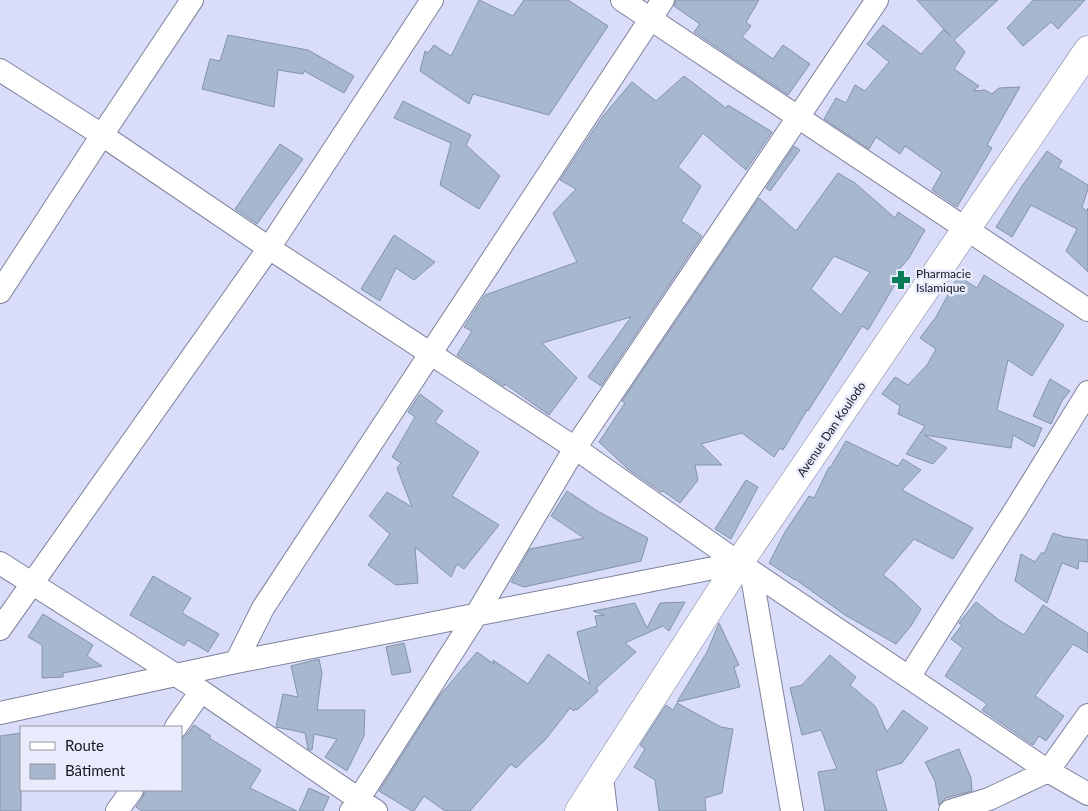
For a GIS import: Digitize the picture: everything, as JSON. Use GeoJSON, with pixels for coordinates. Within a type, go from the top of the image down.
{"type":"FeatureCollection","features":[{"type":"Feature","properties":{"kind":"street"},"geometry":{"type":"LineString","coordinates":[[0,292],[192,0]]}},
{"type":"Feature","properties":{"kind":"street"},"geometry":{"type":"LineString","coordinates":[[0,629],[269,248],[432,0]]}},
{"type":"Feature","properties":{"kind":"street"},"geometry":{"type":"LineString","coordinates":[[622,0],[1088,310]]}},
{"type":"Feature","properties":{"kind":"street"},"geometry":{"type":"LineString","coordinates":[[236,662],[263,608],[663,0]]}},
{"type":"Feature","properties":{"kind":"street"},"geometry":{"type":"LineString","coordinates":[[0,563],[201,691],[362,807],[575,448],[877,0]]}},
{"type":"Feature","properties":{"kind":"street","name":"Avenue Dan Koulodo"},"geometry":{"type":"LineString","coordinates":[[578,811],[745,567],[967,229],[1088,50]]}},
{"type":"Feature","properties":{"kind":"street"},"geometry":{"type":"LineString","coordinates":[[0,70],[102,135],[269,248],[575,448],[745,567],[908,677],[1048,771],[1088,794]]}},
{"type":"Feature","properties":{"kind":"street"},"geometry":{"type":"LineString","coordinates":[[908,677],[1088,392]]}},
{"type":"Feature","properties":{"kind":"street"},"geometry":{"type":"LineString","coordinates":[[0,713],[236,662],[476,615],[745,567]]}},
{"type":"Feature","properties":{"kind":"street"},"geometry":{"type":"LineString","coordinates":[[745,567],[792,811]]}},
{"type":"Feature","properties":{"kind":"street"},"geometry":{"type":"LineString","coordinates":[[177,726],[201,691]]}},
{"type":"Feature","properties":{"kind":"street"},"geometry":{"type":"LineString","coordinates":[[950,811],[981,806],[1048,771],[1088,715]]}},
{"type":"Feature","properties":{"kind":"street"},"geometry":{"type":"LineString","coordinates":[[602,776],[606,811]]}},
{"type":"Feature","properties":{"kind":"street"},"geometry":{"type":"LineString","coordinates":[[117,811],[131,791]]}},
{"type":"Feature","properties":{"kind":"building"},"geometry":{"type":"Polygon","coordinates":[[[479,0],[513,16],[524,0],[568,0],[608,26],[549,115],[473,94],[469,104],[420,71],[425,51],[428,53],[434,45],[451,56],[479,0]]]}},
{"type":"Feature","properties":{"kind":"building"},"geometry":{"type":"Polygon","coordinates":[[[676,0],[759,0],[746,22],[751,26],[742,37],[773,59],[783,45],[810,64],[788,95],[694,32],[700,24],[674,6],[676,0]]]}},
{"type":"Feature","properties":{"kind":"building"},"geometry":{"type":"Polygon","coordinates":[[[917,0],[998,0],[954,40],[965,52],[954,69],[979,86],[973,91],[985,90],[992,94],[999,88],[1020,87],[987,145],[992,148],[957,207],[932,190],[942,172],[905,146],[900,154],[876,137],[869,149],[824,119],[836,98],[846,103],[855,85],[865,91],[889,62],[867,44],[883,25],[921,54],[944,29],[917,0]]]}},
{"type":"Feature","properties":{"kind":"building"},"geometry":{"type":"Polygon","coordinates":[[[1033,0],[1085,0],[1058,29],[1051,22],[1023,46],[1007,28],[1033,0]]]}},
{"type":"Feature","properties":{"kind":"building"},"geometry":{"type":"Polygon","coordinates":[[[228,35],[308,50],[354,76],[344,93],[304,71],[303,74],[278,70],[274,107],[202,89],[210,59],[220,61],[228,35]]]}},
{"type":"Feature","properties":{"kind":"building"},"geometry":{"type":"Polygon","coordinates":[[[684,76],[726,108],[728,105],[772,132],[746,170],[703,133],[678,167],[701,186],[681,221],[702,236],[601,386],[588,377],[631,317],[542,343],[577,378],[549,415],[505,384],[504,386],[457,355],[472,331],[464,327],[485,295],[577,262],[553,213],[576,189],[560,180],[603,116],[632,82],[656,101],[684,76]]]}},
{"type":"Feature","properties":{"kind":"building"},"geometry":{"type":"Polygon","coordinates":[[[403,101],[471,135],[466,145],[500,176],[479,209],[440,185],[451,143],[394,118],[403,101]]]}},
{"type":"Feature","properties":{"kind":"building"},"geometry":{"type":"Polygon","coordinates":[[[280,144],[303,159],[257,224],[235,209],[280,144]]]}},
{"type":"Feature","properties":{"kind":"building"},"geometry":{"type":"Polygon","coordinates":[[[794,146],[800,150],[770,191],[766,188],[794,146]]]}},
{"type":"Feature","properties":{"kind":"building"},"geometry":{"type":"Polygon","coordinates":[[[1047,151],[1062,161],[1058,167],[1088,185],[1082,207],[1087,211],[1088,208],[1088,272],[1066,251],[1077,229],[1031,205],[1012,237],[996,227],[1047,151]]]}},
{"type":"Feature","properties":{"kind":"building"},"geometry":{"type":"Polygon","coordinates":[[[838,173],[855,183],[895,218],[898,212],[925,230],[909,258],[896,273],[900,276],[868,330],[862,326],[783,450],[780,448],[774,457],[742,433],[701,444],[722,465],[695,465],[698,480],[680,503],[628,469],[599,442],[625,403],[622,401],[759,198],[796,231],[838,173]],[[834,256],[811,289],[841,315],[870,272],[834,256]]]}},
{"type":"Feature","properties":{"kind":"building"},"geometry":{"type":"Polygon","coordinates":[[[394,235],[435,262],[414,280],[396,268],[380,301],[361,289],[394,235]]]}},
{"type":"Feature","properties":{"kind":"building"},"geometry":{"type":"Polygon","coordinates":[[[984,275],[1064,325],[1032,376],[1008,360],[997,410],[1042,428],[1034,447],[1013,435],[1011,448],[924,435],[947,448],[933,464],[906,454],[925,426],[898,414],[900,406],[882,394],[895,377],[908,385],[927,365],[936,349],[920,338],[936,317],[958,276],[977,288],[984,275]]]}},
{"type":"Feature","properties":{"kind":"building"},"geometry":{"type":"Polygon","coordinates":[[[1050,379],[1070,391],[1062,401],[1051,424],[1033,416],[1050,379]]]}},
{"type":"Feature","properties":{"kind":"building"},"geometry":{"type":"Polygon","coordinates":[[[420,394],[443,411],[435,422],[479,452],[452,496],[499,525],[464,569],[457,564],[451,577],[415,547],[418,583],[396,585],[368,565],[390,534],[369,516],[387,492],[412,507],[397,468],[401,463],[392,457],[415,417],[408,412],[420,394]]]}},
{"type":"Feature","properties":{"kind":"building"},"geometry":{"type":"Polygon","coordinates":[[[846,441],[898,466],[903,459],[921,470],[902,490],[973,528],[953,559],[914,539],[883,575],[921,609],[911,626],[896,644],[845,615],[769,563],[785,532],[809,496],[814,498],[829,467],[846,441]]]}},
{"type":"Feature","properties":{"kind":"building"},"geometry":{"type":"Polygon","coordinates":[[[746,480],[758,487],[731,539],[715,529],[746,480]]]}},
{"type":"Feature","properties":{"kind":"building"},"geometry":{"type":"Polygon","coordinates":[[[567,491],[599,512],[648,538],[641,561],[524,587],[511,582],[530,549],[584,538],[551,516],[567,491]]]}},
{"type":"Feature","properties":{"kind":"building"},"geometry":{"type":"Polygon","coordinates":[[[1053,533],[1065,537],[1088,540],[1088,562],[1079,561],[1078,569],[1062,563],[1047,603],[1015,581],[1021,554],[1035,562],[1042,552],[1044,554],[1053,533]]]}},
{"type":"Feature","properties":{"kind":"building"},"geometry":{"type":"Polygon","coordinates":[[[153,576],[191,598],[182,613],[219,634],[208,652],[188,640],[184,646],[130,615],[153,576]]]}},
{"type":"Feature","properties":{"kind":"building"},"geometry":{"type":"Polygon","coordinates":[[[685,602],[669,631],[663,626],[625,643],[636,652],[596,688],[598,691],[577,710],[575,709],[574,711],[570,708],[546,739],[516,768],[511,764],[470,811],[445,811],[424,796],[414,811],[412,811],[379,791],[440,695],[477,652],[494,664],[493,660],[528,684],[548,654],[590,684],[577,632],[597,626],[595,616],[604,615],[593,611],[635,603],[647,628],[660,603],[685,602]]]}},
{"type":"Feature","properties":{"kind":"building"},"geometry":{"type":"Polygon","coordinates":[[[976,602],[999,620],[1024,635],[1043,605],[1088,633],[1088,653],[1073,644],[1035,696],[1064,716],[1046,741],[1039,736],[1033,745],[982,710],[987,704],[945,676],[963,648],[951,639],[962,625],[959,623],[976,602]]]}},
{"type":"Feature","properties":{"kind":"building"},"geometry":{"type":"Polygon","coordinates":[[[43,614],[93,645],[87,656],[102,666],[63,673],[63,677],[42,678],[42,645],[28,637],[43,614]]]}},
{"type":"Feature","properties":{"kind":"building"},"geometry":{"type":"Polygon","coordinates":[[[719,623],[739,665],[734,667],[740,687],[677,702],[707,652],[719,623]]]}},
{"type":"Feature","properties":{"kind":"building"},"geometry":{"type":"Polygon","coordinates":[[[404,643],[411,672],[392,675],[386,647],[404,643]]]}},
{"type":"Feature","properties":{"kind":"building"},"geometry":{"type":"Polygon","coordinates":[[[830,655],[856,677],[850,685],[875,706],[887,732],[903,710],[928,728],[902,763],[876,771],[887,811],[825,811],[818,772],[837,769],[821,730],[802,735],[790,688],[802,685],[830,655]]]}},
{"type":"Feature","properties":{"kind":"building"},"geometry":{"type":"Polygon","coordinates":[[[319,659],[322,673],[317,710],[365,710],[364,736],[347,771],[325,757],[337,739],[314,734],[312,750],[310,750],[308,749],[305,733],[276,727],[283,694],[298,697],[291,666],[319,659]]]}},
{"type":"Feature","properties":{"kind":"building"},"geometry":{"type":"Polygon","coordinates":[[[677,703],[721,727],[733,729],[722,793],[705,798],[706,811],[659,811],[655,780],[634,767],[645,749],[640,745],[666,705],[673,710],[677,703]]]}},
{"type":"Feature","properties":{"kind":"building"},"geometry":{"type":"Polygon","coordinates":[[[194,725],[211,736],[209,738],[261,770],[250,788],[297,811],[142,811],[136,807],[145,791],[182,791],[182,738],[194,725]]]}},
{"type":"Feature","properties":{"kind":"building"},"geometry":{"type":"Polygon","coordinates":[[[20,733],[21,811],[0,811],[0,736],[20,733]]]}},
{"type":"Feature","properties":{"kind":"building"},"geometry":{"type":"Polygon","coordinates":[[[959,749],[971,778],[972,791],[946,798],[939,805],[935,781],[925,762],[959,749]]]}},
{"type":"Feature","properties":{"kind":"building"},"geometry":{"type":"Polygon","coordinates":[[[309,788],[329,797],[323,811],[299,811],[309,788]]]}},
{"type":"Feature","properties":{"kind":"place","name":"Pharmacie Islamique"},"geometry":{"type":"Point","coordinates":[901,280]}}]}
